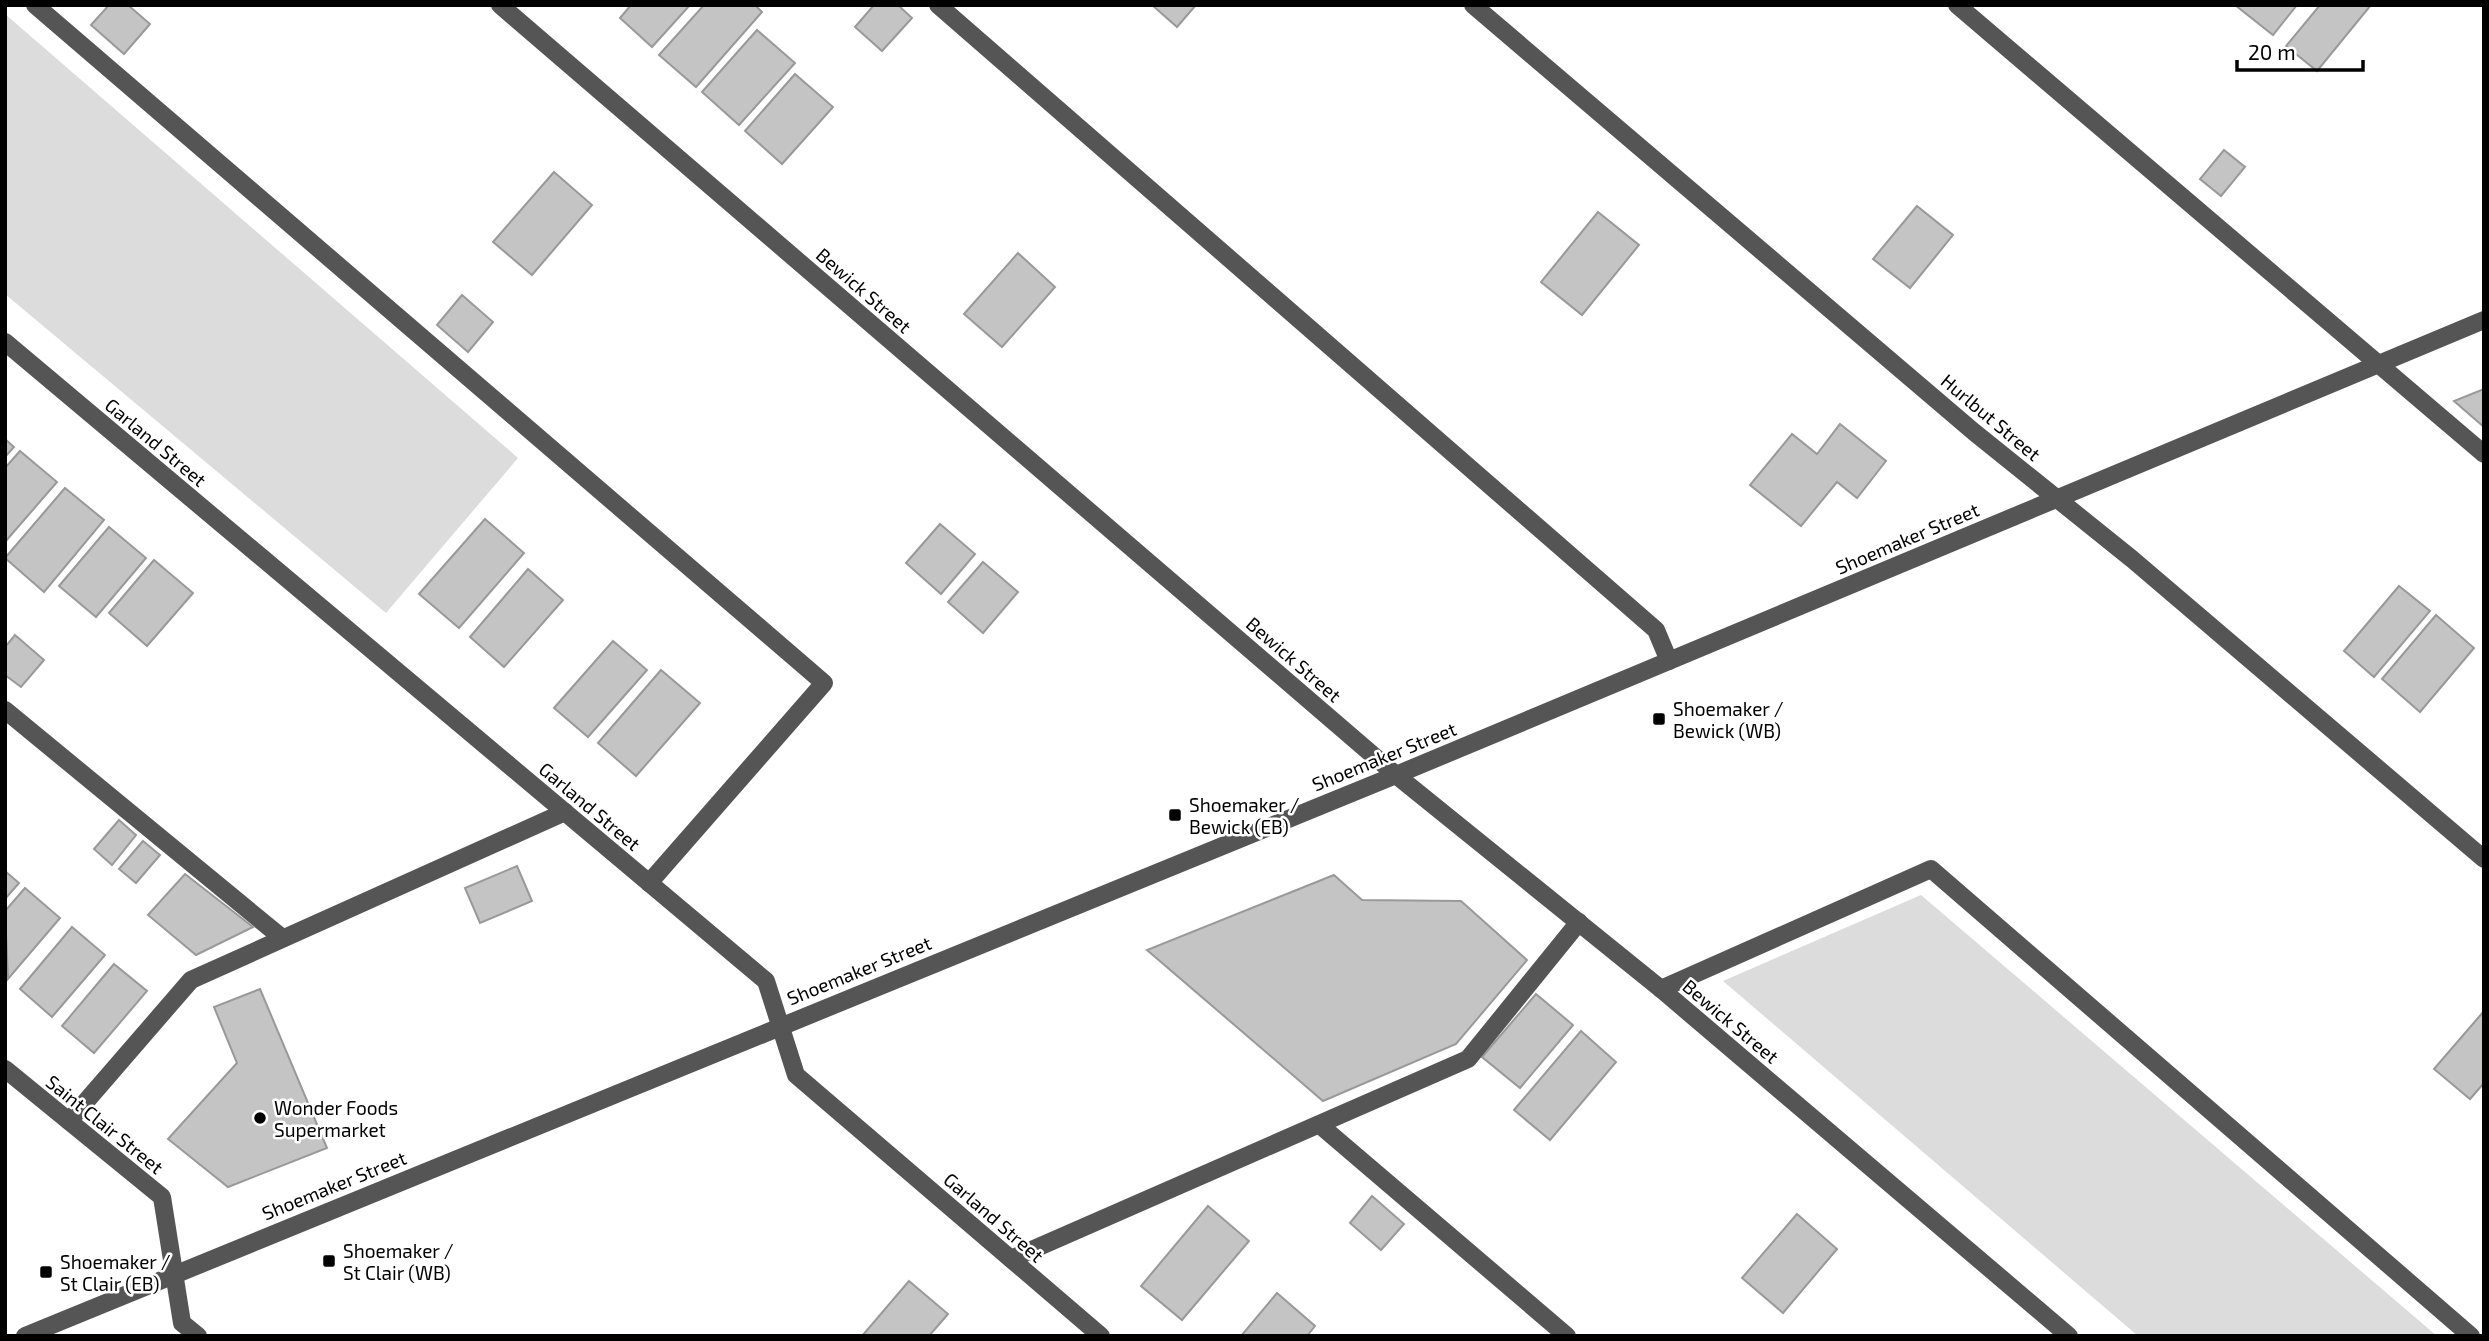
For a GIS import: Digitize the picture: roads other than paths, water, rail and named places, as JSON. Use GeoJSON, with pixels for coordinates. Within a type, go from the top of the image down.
{"type":"FeatureCollection","features":[{"type":"Feature","properties":{"kind":"street"},"geometry":{"type":"LineString","coordinates":[[35,5],[824,683],[649,883]]}},
{"type":"Feature","properties":{"kind":"street","name":"Bewick Street"},"geometry":{"type":"LineString","coordinates":[[499,5],[1396,775],[1661,989],[2069,1336]]}},
{"type":"Feature","properties":{"kind":"street"},"geometry":{"type":"LineString","coordinates":[[938,5],[1656,630],[1669,660]]}},
{"type":"Feature","properties":{"kind":"street","name":"Hurlbut Street"},"geometry":{"type":"LineString","coordinates":[[1473,5],[1974,432],[2132,559],[2484,859]]}},
{"type":"Feature","properties":{"kind":"street"},"geometry":{"type":"LineString","coordinates":[[1956,5],[2484,454]]}},
{"type":"Feature","properties":{"kind":"street","name":"Shoemaker Street"},"geometry":{"type":"LineString","coordinates":[[25,1336],[175,1272],[1396,775],[2484,320]]}},
{"type":"Feature","properties":{"kind":"street","name":"Garland Street"},"geometry":{"type":"LineString","coordinates":[[5,342],[766,981],[796,1075],[1101,1336]]}},
{"type":"Feature","properties":{"kind":"street"},"geometry":{"type":"LineString","coordinates":[[5,710],[281,937]]}},
{"type":"Feature","properties":{"kind":"street"},"geometry":{"type":"LineString","coordinates":[[69,1121],[191,980],[281,937],[565,812]]}},
{"type":"Feature","properties":{"kind":"street"},"geometry":{"type":"LineString","coordinates":[[1661,989],[1931,869],[2471,1336]]}},
{"type":"Feature","properties":{"kind":"street"},"geometry":{"type":"LineString","coordinates":[[1011,1259],[1321,1126],[1468,1059],[1578,922]]}},
{"type":"Feature","properties":{"kind":"street","name":"Saint Clair Street"},"geometry":{"type":"LineString","coordinates":[[5,1069],[162,1197],[182,1323],[198,1336]]}},
{"type":"Feature","properties":{"kind":"street"},"geometry":{"type":"LineString","coordinates":[[1321,1126],[1567,1336]]}},
{"type":"Feature","properties":{"kind":"place","name":"Shoemaker / Bewick (WB)"},"geometry":{"type":"Point","coordinates":[1659,719]}},
{"type":"Feature","properties":{"kind":"place","name":"Shoemaker / Bewick (EB)"},"geometry":{"type":"Point","coordinates":[1175,815]}},
{"type":"Feature","properties":{"kind":"place","name":"Wonder Foods Supermarket"},"geometry":{"type":"Point","coordinates":[260,1118]}},
{"type":"Feature","properties":{"kind":"place","name":"Shoemaker / St Clair (WB)"},"geometry":{"type":"Point","coordinates":[329,1261]}},
{"type":"Feature","properties":{"kind":"place","name":"Shoemaker / St Clair (EB)"},"geometry":{"type":"Point","coordinates":[46,1272]}}]}
